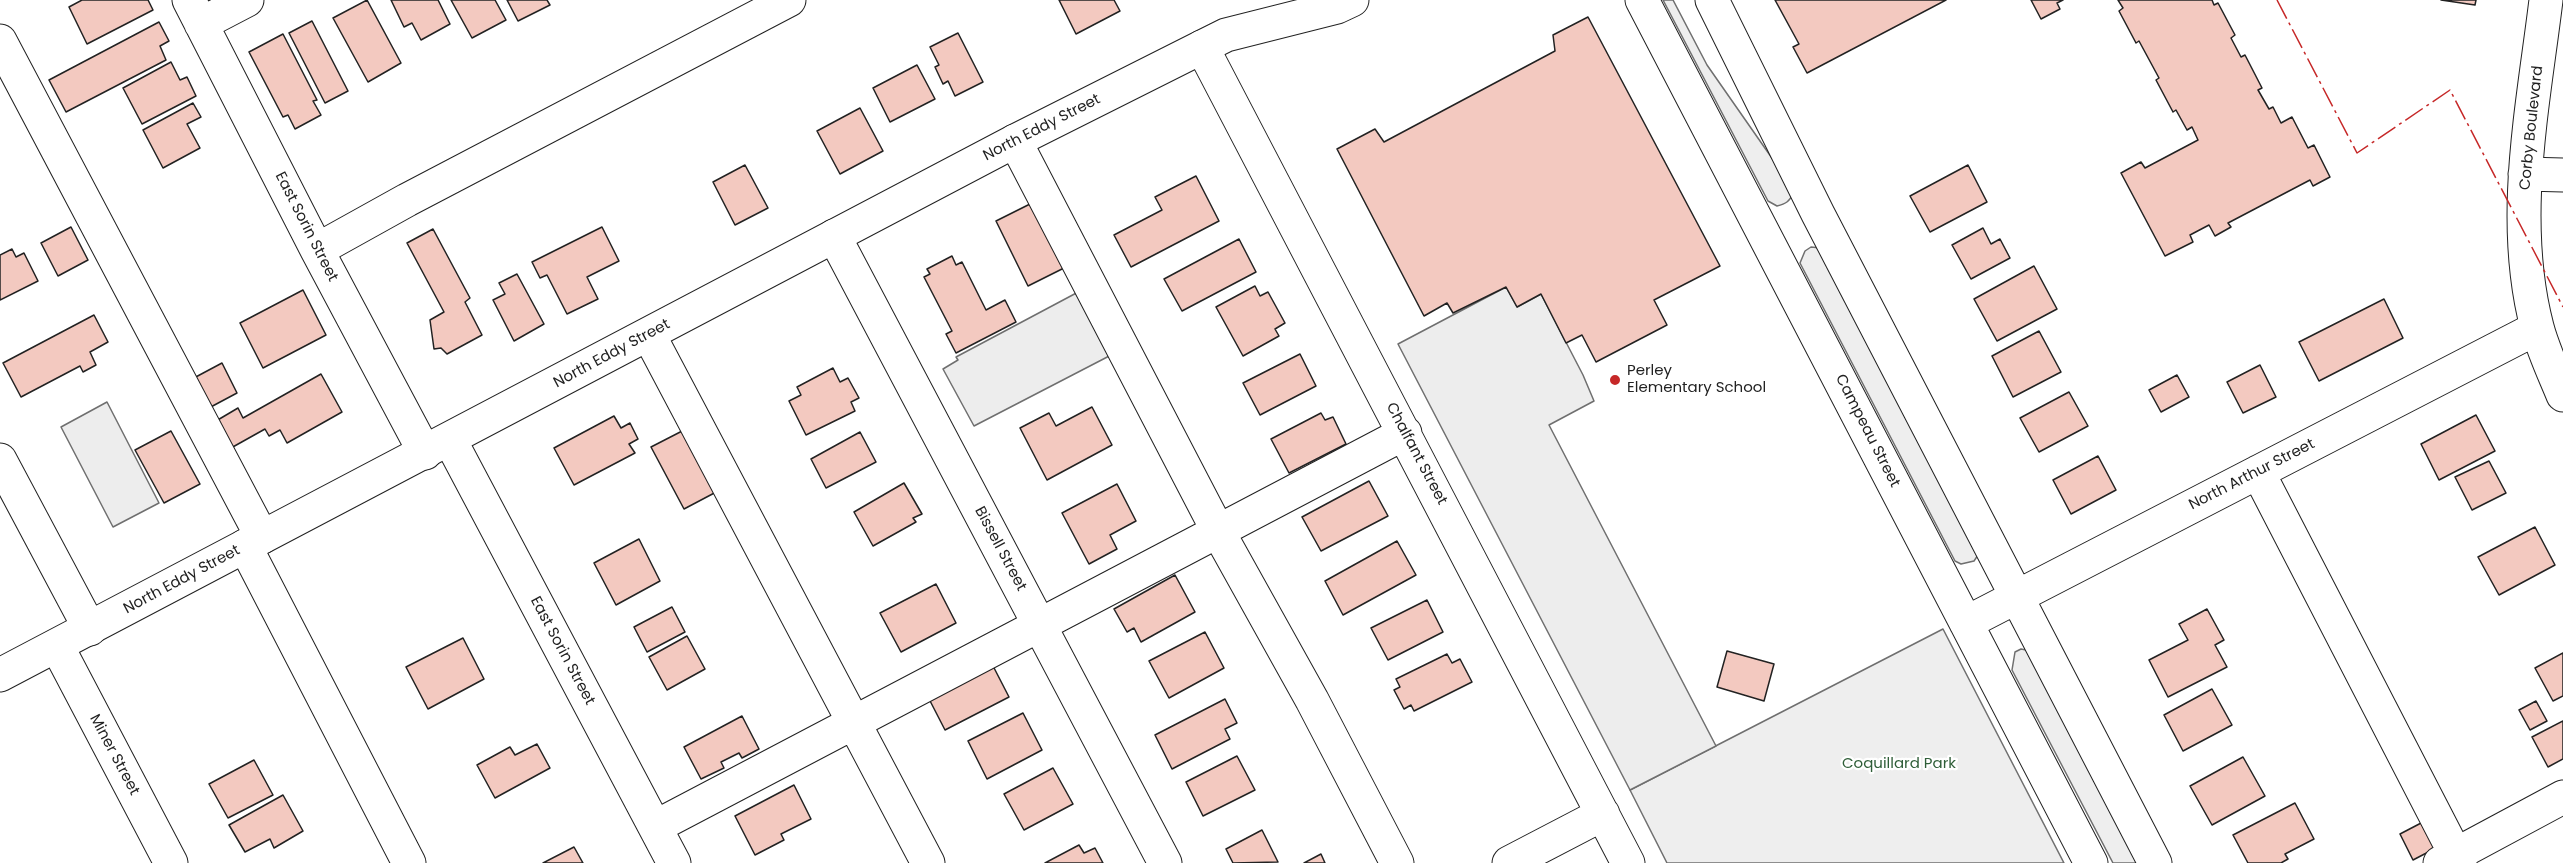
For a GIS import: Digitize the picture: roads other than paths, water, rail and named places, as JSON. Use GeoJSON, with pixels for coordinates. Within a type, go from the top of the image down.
{"type":"FeatureCollection","features":[{"type":"Feature","properties":{"kind":"street"},"geometry":{"type":"LineString","coordinates":[[195,12],[247,0]]}},
{"type":"Feature","properties":{"kind":"street"},"geometry":{"type":"LineString","coordinates":[[317,250],[407,200],[789,0]]}},
{"type":"Feature","properties":{"kind":"street","name":"North Eddy Street"},"geometry":{"type":"LineString","coordinates":[[1214,41],[1263,0]]}},
{"type":"Feature","properties":{"kind":"street","name":"North Eddy Street"},"geometry":{"type":"LineString","coordinates":[[0,675],[1015,141],[1214,41],[1337,7],[1352,0]]}},
{"type":"Feature","properties":{"kind":"street","name":"Campeau Street"},"geometry":{"type":"LineString","coordinates":[[1642,0],[2091,863]]}},
{"type":"Feature","properties":{"kind":"street"},"geometry":{"type":"LineString","coordinates":[[1712,0],[1824,225],[2155,863]]}},
{"type":"Feature","properties":{"kind":"street","name":"Corby Boulevard"},"geometry":{"type":"LineString","coordinates":[[2546,0],[2524,174],[2527,270],[2537,328],[2563,395]]}},
{"type":"Feature","properties":{"kind":"street","name":"East Sorin Street"},"geometry":{"type":"LineString","coordinates":[[195,12],[317,250],[437,446],[674,863]]}},
{"type":"Feature","properties":{"kind":"street"},"geometry":{"type":"LineString","coordinates":[[0,41],[254,542],[409,863]]}},
{"type":"Feature","properties":{"kind":"street","name":"Chalfant Street"},"geometry":{"type":"LineString","coordinates":[[1214,41],[1405,433],[1628,863]]}},
{"type":"Feature","properties":{"kind":"street"},"geometry":{"type":"LineString","coordinates":[[1015,141],[1219,532],[1312,700],[1397,863]]}},
{"type":"Feature","properties":{"kind":"street"},"geometry":{"type":"LineString","coordinates":[[2524,174],[2563,175]]}},
{"type":"Feature","properties":{"kind":"street","name":"Bissell Street"},"geometry":{"type":"LineString","coordinates":[[834,236],[1164,863]]}},
{"type":"Feature","properties":{"kind":"street","name":"North Arthur Street"},"geometry":{"type":"LineString","coordinates":[[1966,623],[2537,328]]}},
{"type":"Feature","properties":{"kind":"street"},"geometry":{"type":"LineString","coordinates":[[649,335],[928,863]]}},
{"type":"Feature","properties":{"kind":"street"},"geometry":{"type":"LineString","coordinates":[[655,827],[1039,623],[1219,532],[1405,433]]}},
{"type":"Feature","properties":{"kind":"street"},"geometry":{"type":"LineString","coordinates":[[0,460],[90,629]]}},
{"type":"Feature","properties":{"kind":"street"},"geometry":{"type":"LineString","coordinates":[[2258,472],[2452,860],[2563,797]]}},
{"type":"Feature","properties":{"kind":"street","name":"Miner Street"},"geometry":{"type":"LineString","coordinates":[[57,646],[171,863]]}},
{"type":"Feature","properties":{"kind":"street"},"geometry":{"type":"LineString","coordinates":[[1509,863],[1603,814]]}},
{"type":"Feature","properties":{"kind":"place","name":"Perley Elementary School"},"geometry":{"type":"Point","coordinates":[1615,380]}},
{"type":"Feature","properties":{"kind":"park label","name":"Coquillard Park"},"geometry":{"type":"Point","coordinates":[1899,764]}}]}
